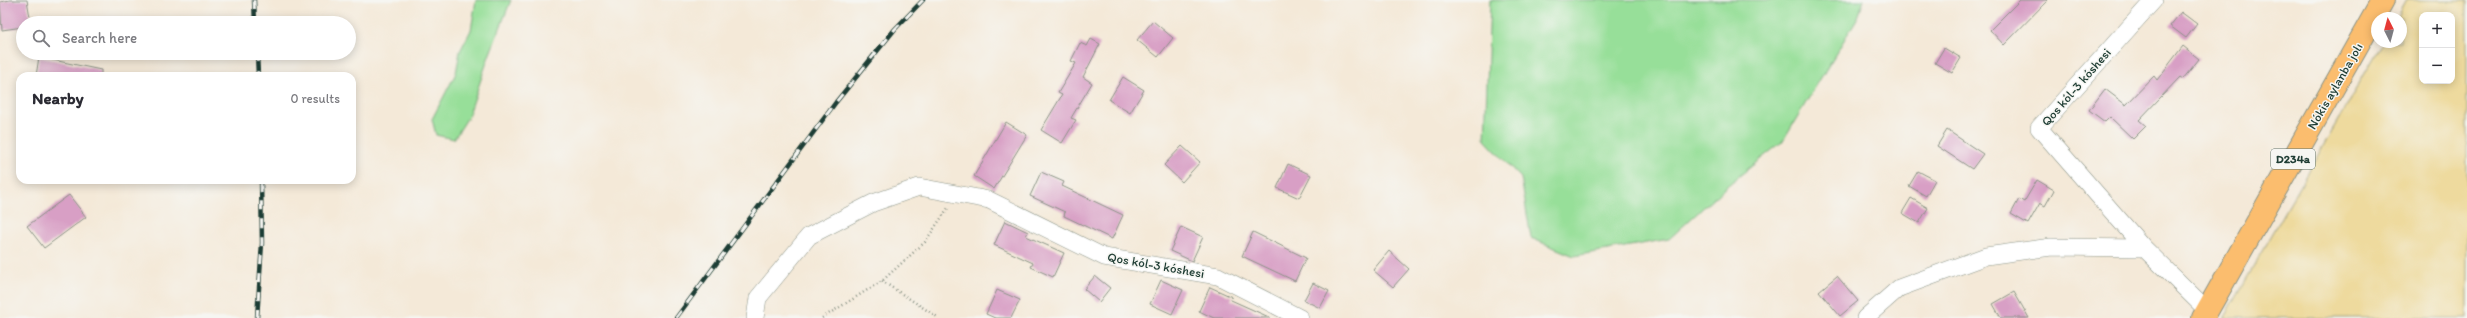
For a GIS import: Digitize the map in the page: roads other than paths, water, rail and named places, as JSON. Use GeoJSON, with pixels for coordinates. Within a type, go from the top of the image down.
{"type":"FeatureCollection","features":[{"type":"Feature","properties":{"kind":"main road","name":"Nókis aylanba jolı"},"geometry":{"type":"LineString","coordinates":[[2205,314],[2383,0]]}},
{"type":"Feature","properties":{"kind":"street","name":"Qos kól-3 kóshesi"},"geometry":{"type":"LineString","coordinates":[[2154,0],[2039,128],[2144,248],[2205,314]]}},
{"type":"Feature","properties":{"kind":"street","name":"Qos kól-3 kóshesi"},"geometry":{"type":"LineString","coordinates":[[755,318],[758,298],[809,236],[873,203],[919,187],[989,200],[1104,257],[1218,276],[1300,318]]}},
{"type":"Feature","properties":{"kind":"street"},"geometry":{"type":"LineString","coordinates":[[1865,318],[1900,288],[1986,256],[2051,247],[2144,248]]}},
{"type":"Feature","properties":{"kind":"railway"},"geometry":{"type":"LineString","coordinates":[[254,0],[255,16]]}},
{"type":"Feature","properties":{"kind":"railway"},"geometry":{"type":"LineString","coordinates":[[676,318],[836,102],[895,29],[923,0]]}},
{"type":"Feature","properties":{"kind":"railway"},"geometry":{"type":"LineString","coordinates":[[257,60],[258,72]]}},
{"type":"Feature","properties":{"kind":"railway"},"geometry":{"type":"LineString","coordinates":[[257,318],[262,243],[261,184]]}}]}
